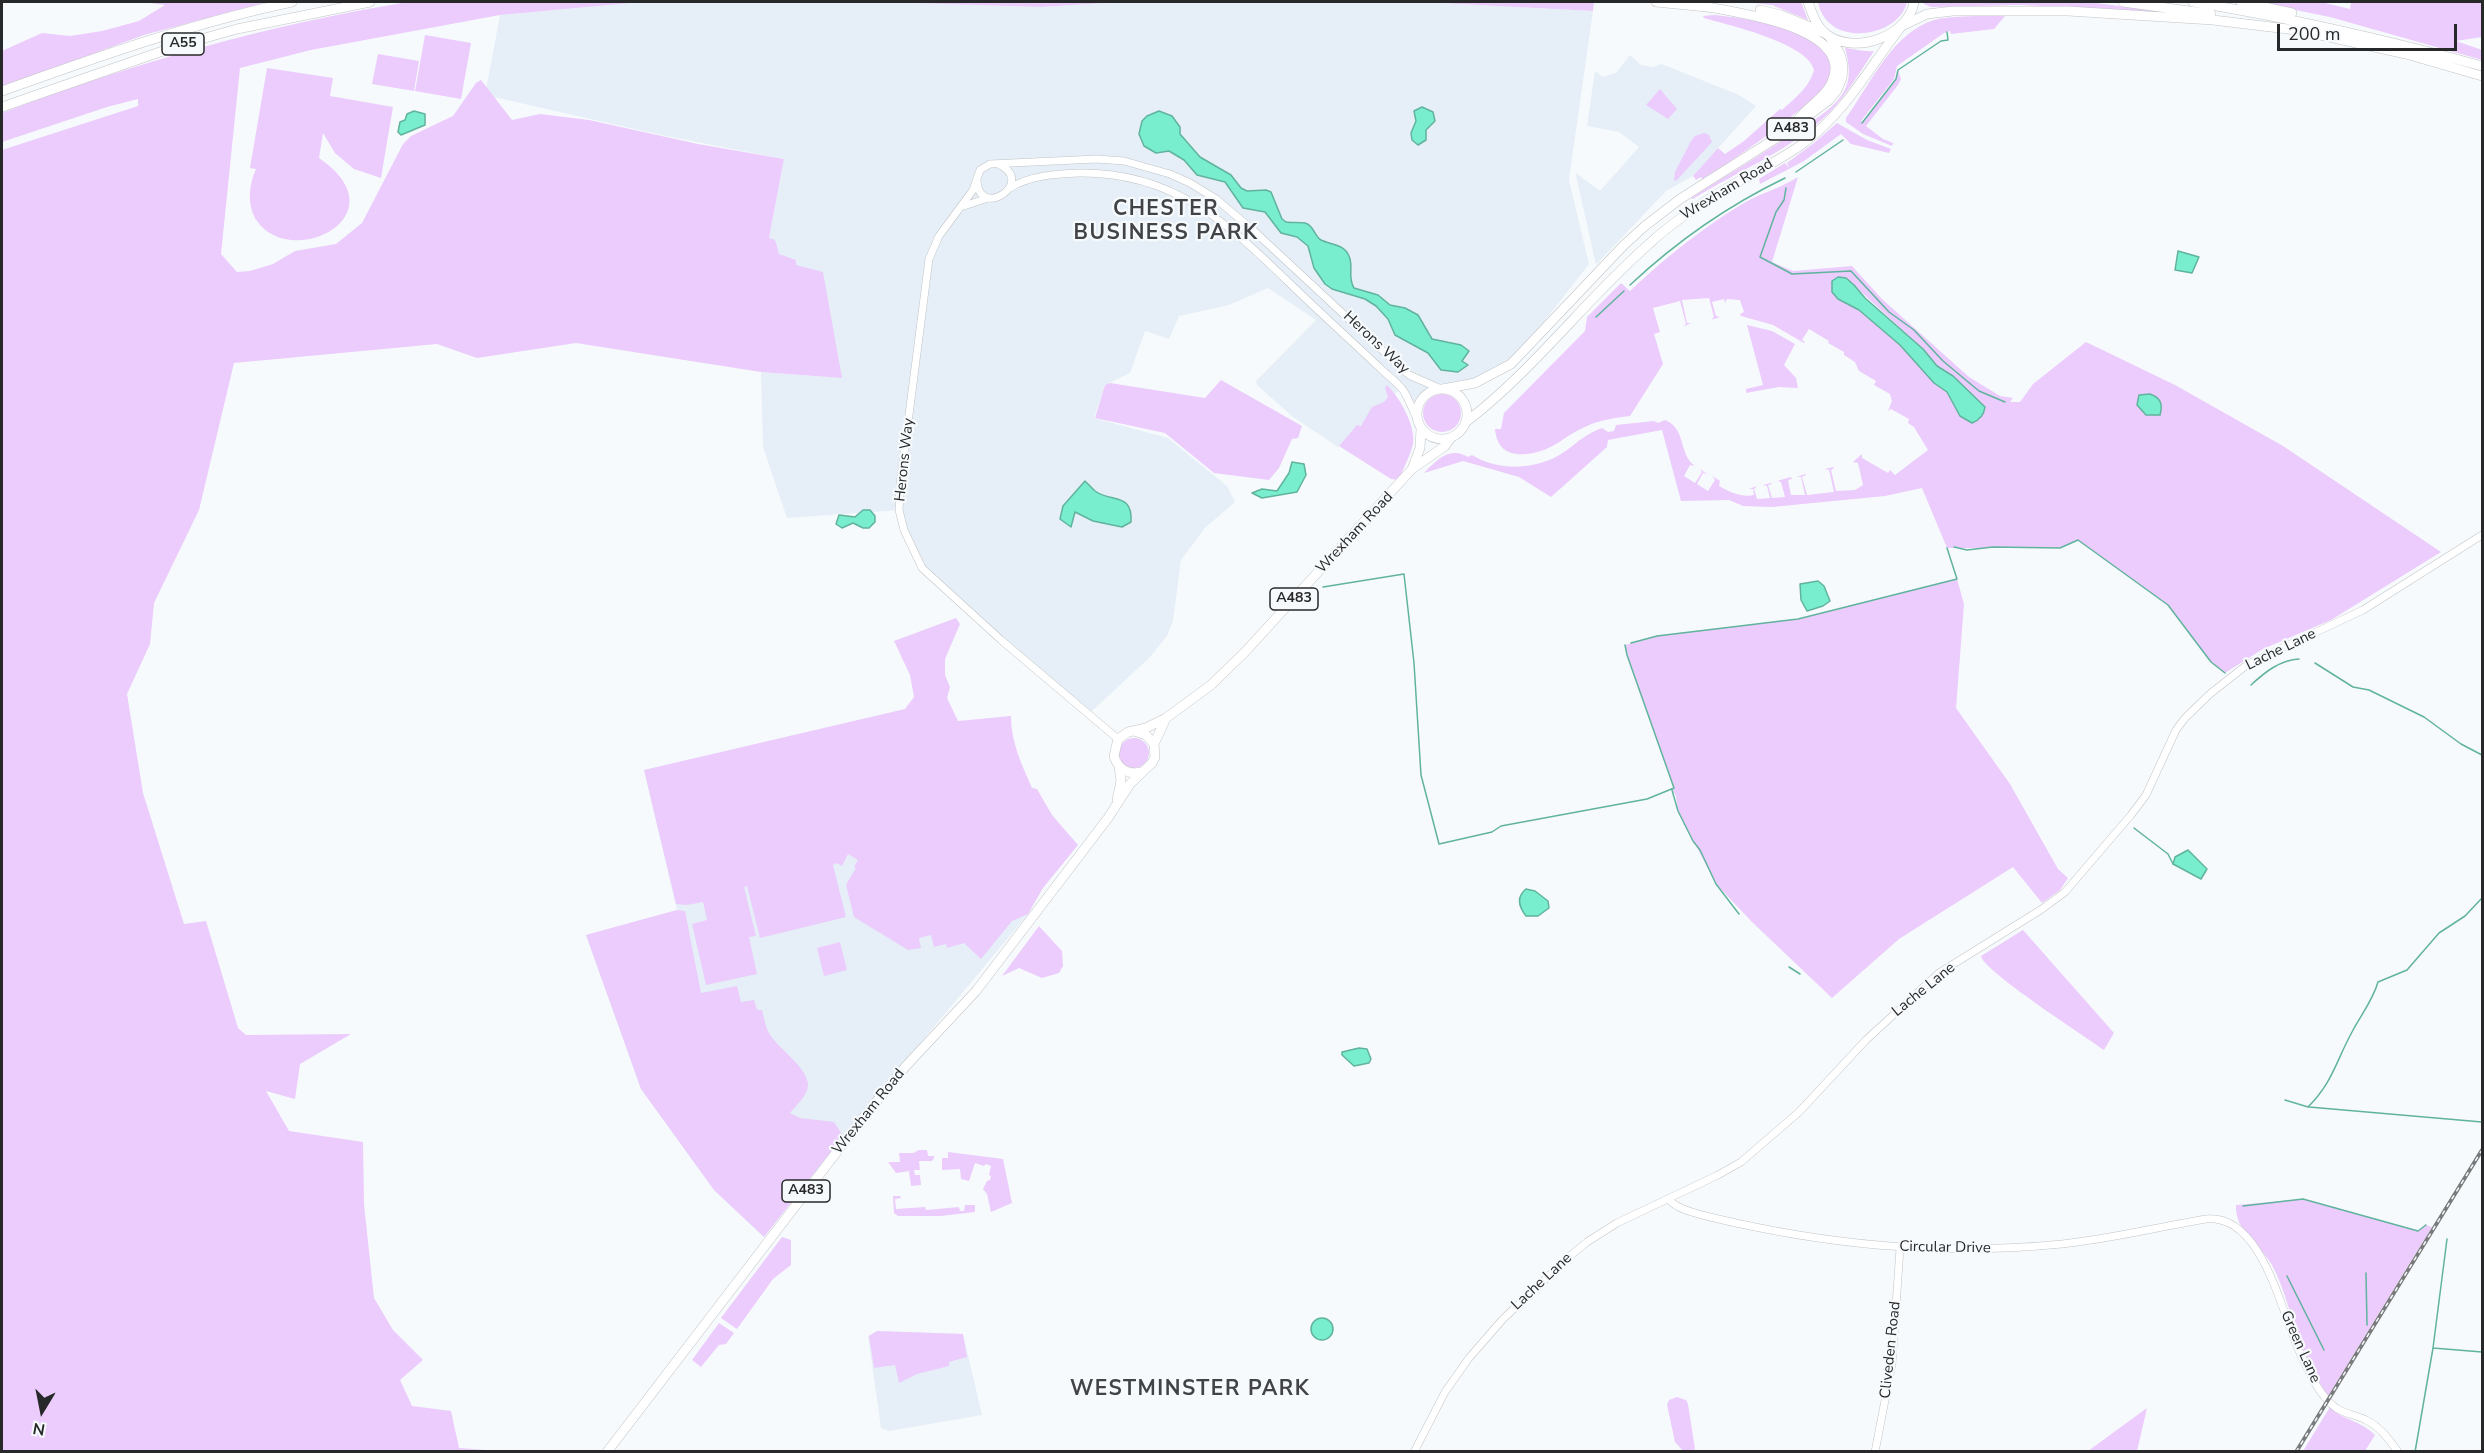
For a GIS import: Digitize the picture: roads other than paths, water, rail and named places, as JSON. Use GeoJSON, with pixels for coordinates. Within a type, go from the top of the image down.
{"type":"FeatureCollection","features":[{"type":"Feature","properties":{"kind":"highway","name":"A55"},"geometry":{"type":"LineString","coordinates":[[2,91],[113,51],[180,30],[292,2]]}},
{"type":"Feature","properties":{"kind":"highway","name":"A55"},"geometry":{"type":"LineString","coordinates":[[2,107],[180,45],[237,29],[370,2]]}},
{"type":"Feature","properties":{"kind":"highway"},"geometry":{"type":"LineString","coordinates":[[1656,2],[1759,10],[1781,15],[1848,42],[1864,42],[1927,14],[1953,10],[2068,11],[2213,20],[2296,30]]}},
{"type":"Feature","properties":{"kind":"highway","name":"Wrexham Road"},"geometry":{"type":"LineString","coordinates":[[1442,389],[1475,383],[1511,364],[1624,245],[1645,226],[1685,195],[1792,128],[1829,100],[1838,90],[1843,65],[1840,54],[1816,22],[1808,2]]}},
{"type":"Feature","properties":{"kind":"highway"},"geometry":{"type":"LineString","coordinates":[[1903,26],[1911,15],[1914,2]]}},
{"type":"Feature","properties":{"kind":"highway"},"geometry":{"type":"LineString","coordinates":[[2123,2],[2190,11],[2296,30],[2406,54],[2482,76]]}},
{"type":"Feature","properties":{"kind":"highway"},"geometry":{"type":"LineString","coordinates":[[2193,2],[2261,13],[2378,38]]}},
{"type":"Feature","properties":{"kind":"highway"},"geometry":{"type":"LineString","coordinates":[[2241,2],[2301,15],[2482,66]]}},
{"type":"Feature","properties":{"kind":"highway"},"geometry":{"type":"LineString","coordinates":[[1702,6],[1760,16],[1786,24],[1814,38],[1830,54],[1834,70],[1831,85],[1802,114],[1792,128]]}},
{"type":"Feature","properties":{"kind":"highway","name":"Wrexham Road"},"geometry":{"type":"LineString","coordinates":[[1466,422],[1493,400],[1634,257],[1665,229],[1705,201],[1784,157],[1822,128],[1850,98],[1879,55],[1903,26]]}},
{"type":"Feature","properties":{"kind":"highway"},"geometry":{"type":"LineString","coordinates":[[1442,389],[1456,393],[1465,403],[1468,411],[1466,422],[1458,435],[1450,439],[1432,438],[1420,429],[1417,419],[1417,411],[1423,398],[1431,392],[1442,389]]}},
{"type":"Feature","properties":{"kind":"highway","name":"Wrexham Road"},"geometry":{"type":"LineString","coordinates":[[1412,469],[1420,448],[1420,429]]}},
{"type":"Feature","properties":{"kind":"highway","name":"Wrexham Road"},"geometry":{"type":"LineString","coordinates":[[1134,731],[1166,718],[1211,684],[1245,652],[1412,469],[1450,439]]}},
{"type":"Feature","properties":{"kind":"highway","name":"Wrexham Road"},"geometry":{"type":"LineString","coordinates":[[1154,744],[1166,718]]}},
{"type":"Feature","properties":{"kind":"highway"},"geometry":{"type":"LineString","coordinates":[[1134,731],[1146,735],[1154,744]]}},
{"type":"Feature","properties":{"kind":"highway","name":"A483"},"geometry":{"type":"LineString","coordinates":[[1119,766],[1114,756],[1118,739],[1134,731]]}},
{"type":"Feature","properties":{"kind":"highway","name":"A483"},"geometry":{"type":"LineString","coordinates":[[1143,771],[1150,766],[1155,757],[1154,744]]}},
{"type":"Feature","properties":{"kind":"highway"},"geometry":{"type":"LineString","coordinates":[[1119,766],[1131,773],[1143,771]]}},
{"type":"Feature","properties":{"kind":"highway","name":"Wrexham Road"},"geometry":{"type":"LineString","coordinates":[[1115,807],[1120,789],[1119,766]]}},
{"type":"Feature","properties":{"kind":"highway","name":"Wrexham Road"},"geometry":{"type":"LineString","coordinates":[[607,1452],[629,1420],[862,1119],[906,1066],[975,992],[1130,784],[1143,771]]}},
{"type":"Feature","properties":{"kind":"street","name":"Herons Way"},"geometry":{"type":"LineString","coordinates":[[998,164],[1088,159],[1124,161],[1170,174],[1190,183],[1216,199],[1253,230],[1409,375],[1442,389]]}},
{"type":"Feature","properties":{"kind":"street"},"geometry":{"type":"LineString","coordinates":[[961,207],[988,198],[1001,197],[1010,188],[1009,172],[998,164],[984,166],[976,180],[980,191],[988,198]]}},
{"type":"Feature","properties":{"kind":"street","name":"Herons Way"},"geometry":{"type":"LineString","coordinates":[[1010,188],[1024,180],[1040,177],[1097,173],[1139,179],[1163,186],[1185,197],[1202,207],[1228,228],[1365,353],[1401,388],[1417,419]]}},
{"type":"Feature","properties":{"kind":"street","name":"Herons Way"},"geometry":{"type":"LineString","coordinates":[[976,180],[961,207],[934,244],[926,272],[900,485],[899,510],[904,530],[922,568],[1001,640],[1118,739]]}},
{"type":"Feature","properties":{"kind":"street","name":"Lache Lane"},"geometry":{"type":"LineString","coordinates":[[1414,1452],[1445,1392],[1469,1358],[1503,1319],[1587,1242],[1617,1223],[1741,1162],[1799,1112],[1866,1040],[1939,973],[2042,909],[2065,892],[2146,795],[2176,730],[2211,693],[2248,664],[2363,610],[2482,535]]}},
{"type":"Feature","properties":{"kind":"street","name":"Circular Drive"},"geometry":{"type":"LineString","coordinates":[[1669,1199],[1677,1207],[1799,1237],[1900,1248],[1999,1249],[2064,1243],[2206,1219],[2226,1220]]}},
{"type":"Feature","properties":{"kind":"street","name":"Green Lane"},"geometry":{"type":"LineString","coordinates":[[2226,1220],[2265,1261],[2296,1343],[2314,1381],[2323,1394],[2338,1409],[2369,1422],[2381,1431],[2398,1452]]}},
{"type":"Feature","properties":{"kind":"street","name":"Cliveden Road"},"geometry":{"type":"LineString","coordinates":[[1875,1452],[1892,1364],[1900,1248]]}},
{"type":"Feature","properties":{"kind":"waterway"},"geometry":{"type":"LineString","coordinates":[[1862,123],[1896,79],[1898,70],[1941,41],[1948,40],[1947,32]]}},
{"type":"Feature","properties":{"kind":"waterway"},"geometry":{"type":"LineString","coordinates":[[1796,172],[1843,140]]}},
{"type":"Feature","properties":{"kind":"waterway"},"geometry":{"type":"LineString","coordinates":[[1630,285],[1703,226],[1743,200],[1785,178]]}},
{"type":"Feature","properties":{"kind":"waterway"},"geometry":{"type":"LineString","coordinates":[[1786,188],[1784,200],[1776,212],[1760,257],[1792,274],[1851,271],[1889,312],[1914,330],[1943,361],[1979,391],[2005,402]]}},
{"type":"Feature","properties":{"kind":"waterway"},"geometry":{"type":"LineString","coordinates":[[1596,317],[1624,291]]}},
{"type":"Feature","properties":{"kind":"waterway"},"geometry":{"type":"LineString","coordinates":[[1954,547],[1967,550],[1993,547],[2060,548],[2078,540],[2168,605],[2211,662],[2225,673]]}},
{"type":"Feature","properties":{"kind":"waterway"},"geometry":{"type":"LineString","coordinates":[[1631,643],[1657,636],[1798,619],[1957,579],[1947,548]]}},
{"type":"Feature","properties":{"kind":"waterway"},"geometry":{"type":"LineString","coordinates":[[1323,587],[1404,574],[1414,663],[1421,775],[1439,844],[1492,832],[1501,826],[1647,799],[1674,788],[1625,645]]}},
{"type":"Feature","properties":{"kind":"waterway"},"geometry":{"type":"LineString","coordinates":[[2251,685],[2273,668],[2299,659]]}},
{"type":"Feature","properties":{"kind":"waterway"},"geometry":{"type":"LineString","coordinates":[[2315,663],[2353,687],[2369,690],[2424,717],[2461,744],[2482,755]]}},
{"type":"Feature","properties":{"kind":"waterway"},"geometry":{"type":"LineString","coordinates":[[1672,790],[1678,811],[1716,884],[1739,914]]}},
{"type":"Feature","properties":{"kind":"waterway"},"geometry":{"type":"LineString","coordinates":[[2134,828],[2168,854],[2173,864]]}},
{"type":"Feature","properties":{"kind":"waterway"},"geometry":{"type":"LineString","coordinates":[[2285,1100],[2308,1107],[2329,1080],[2378,982],[2407,970],[2439,933],[2465,916],[2482,898]]}},
{"type":"Feature","properties":{"kind":"waterway"},"geometry":{"type":"LineString","coordinates":[[1789,967],[1800,974]]}},
{"type":"Feature","properties":{"kind":"waterway"},"geometry":{"type":"LineString","coordinates":[[2309,1107],[2482,1122]]}},
{"type":"Feature","properties":{"kind":"waterway"},"geometry":{"type":"LineString","coordinates":[[2243,1206],[2303,1199],[2418,1231],[2426,1225]]}},
{"type":"Feature","properties":{"kind":"waterway"},"geometry":{"type":"LineString","coordinates":[[2415,1452],[2433,1348],[2447,1239]]}},
{"type":"Feature","properties":{"kind":"waterway"},"geometry":{"type":"LineString","coordinates":[[2366,1273],[2367,1325]]}},
{"type":"Feature","properties":{"kind":"waterway"},"geometry":{"type":"LineString","coordinates":[[2287,1276],[2324,1350]]}},
{"type":"Feature","properties":{"kind":"waterway"},"geometry":{"type":"LineString","coordinates":[[2433,1348],[2482,1352]]}},
{"type":"Feature","properties":{"kind":"railway"},"geometry":{"type":"LineString","coordinates":[[2296,1452],[2482,1150]]}},
{"type":"Feature","properties":{"kind":"district","name":"CHESTER BUSINESS PARK"},"geometry":{"type":"Point","coordinates":[1166,222]}},
{"type":"Feature","properties":{"kind":"district","name":"WESTMINSTER PARK"},"geometry":{"type":"Point","coordinates":[1190,1390]}}]}
